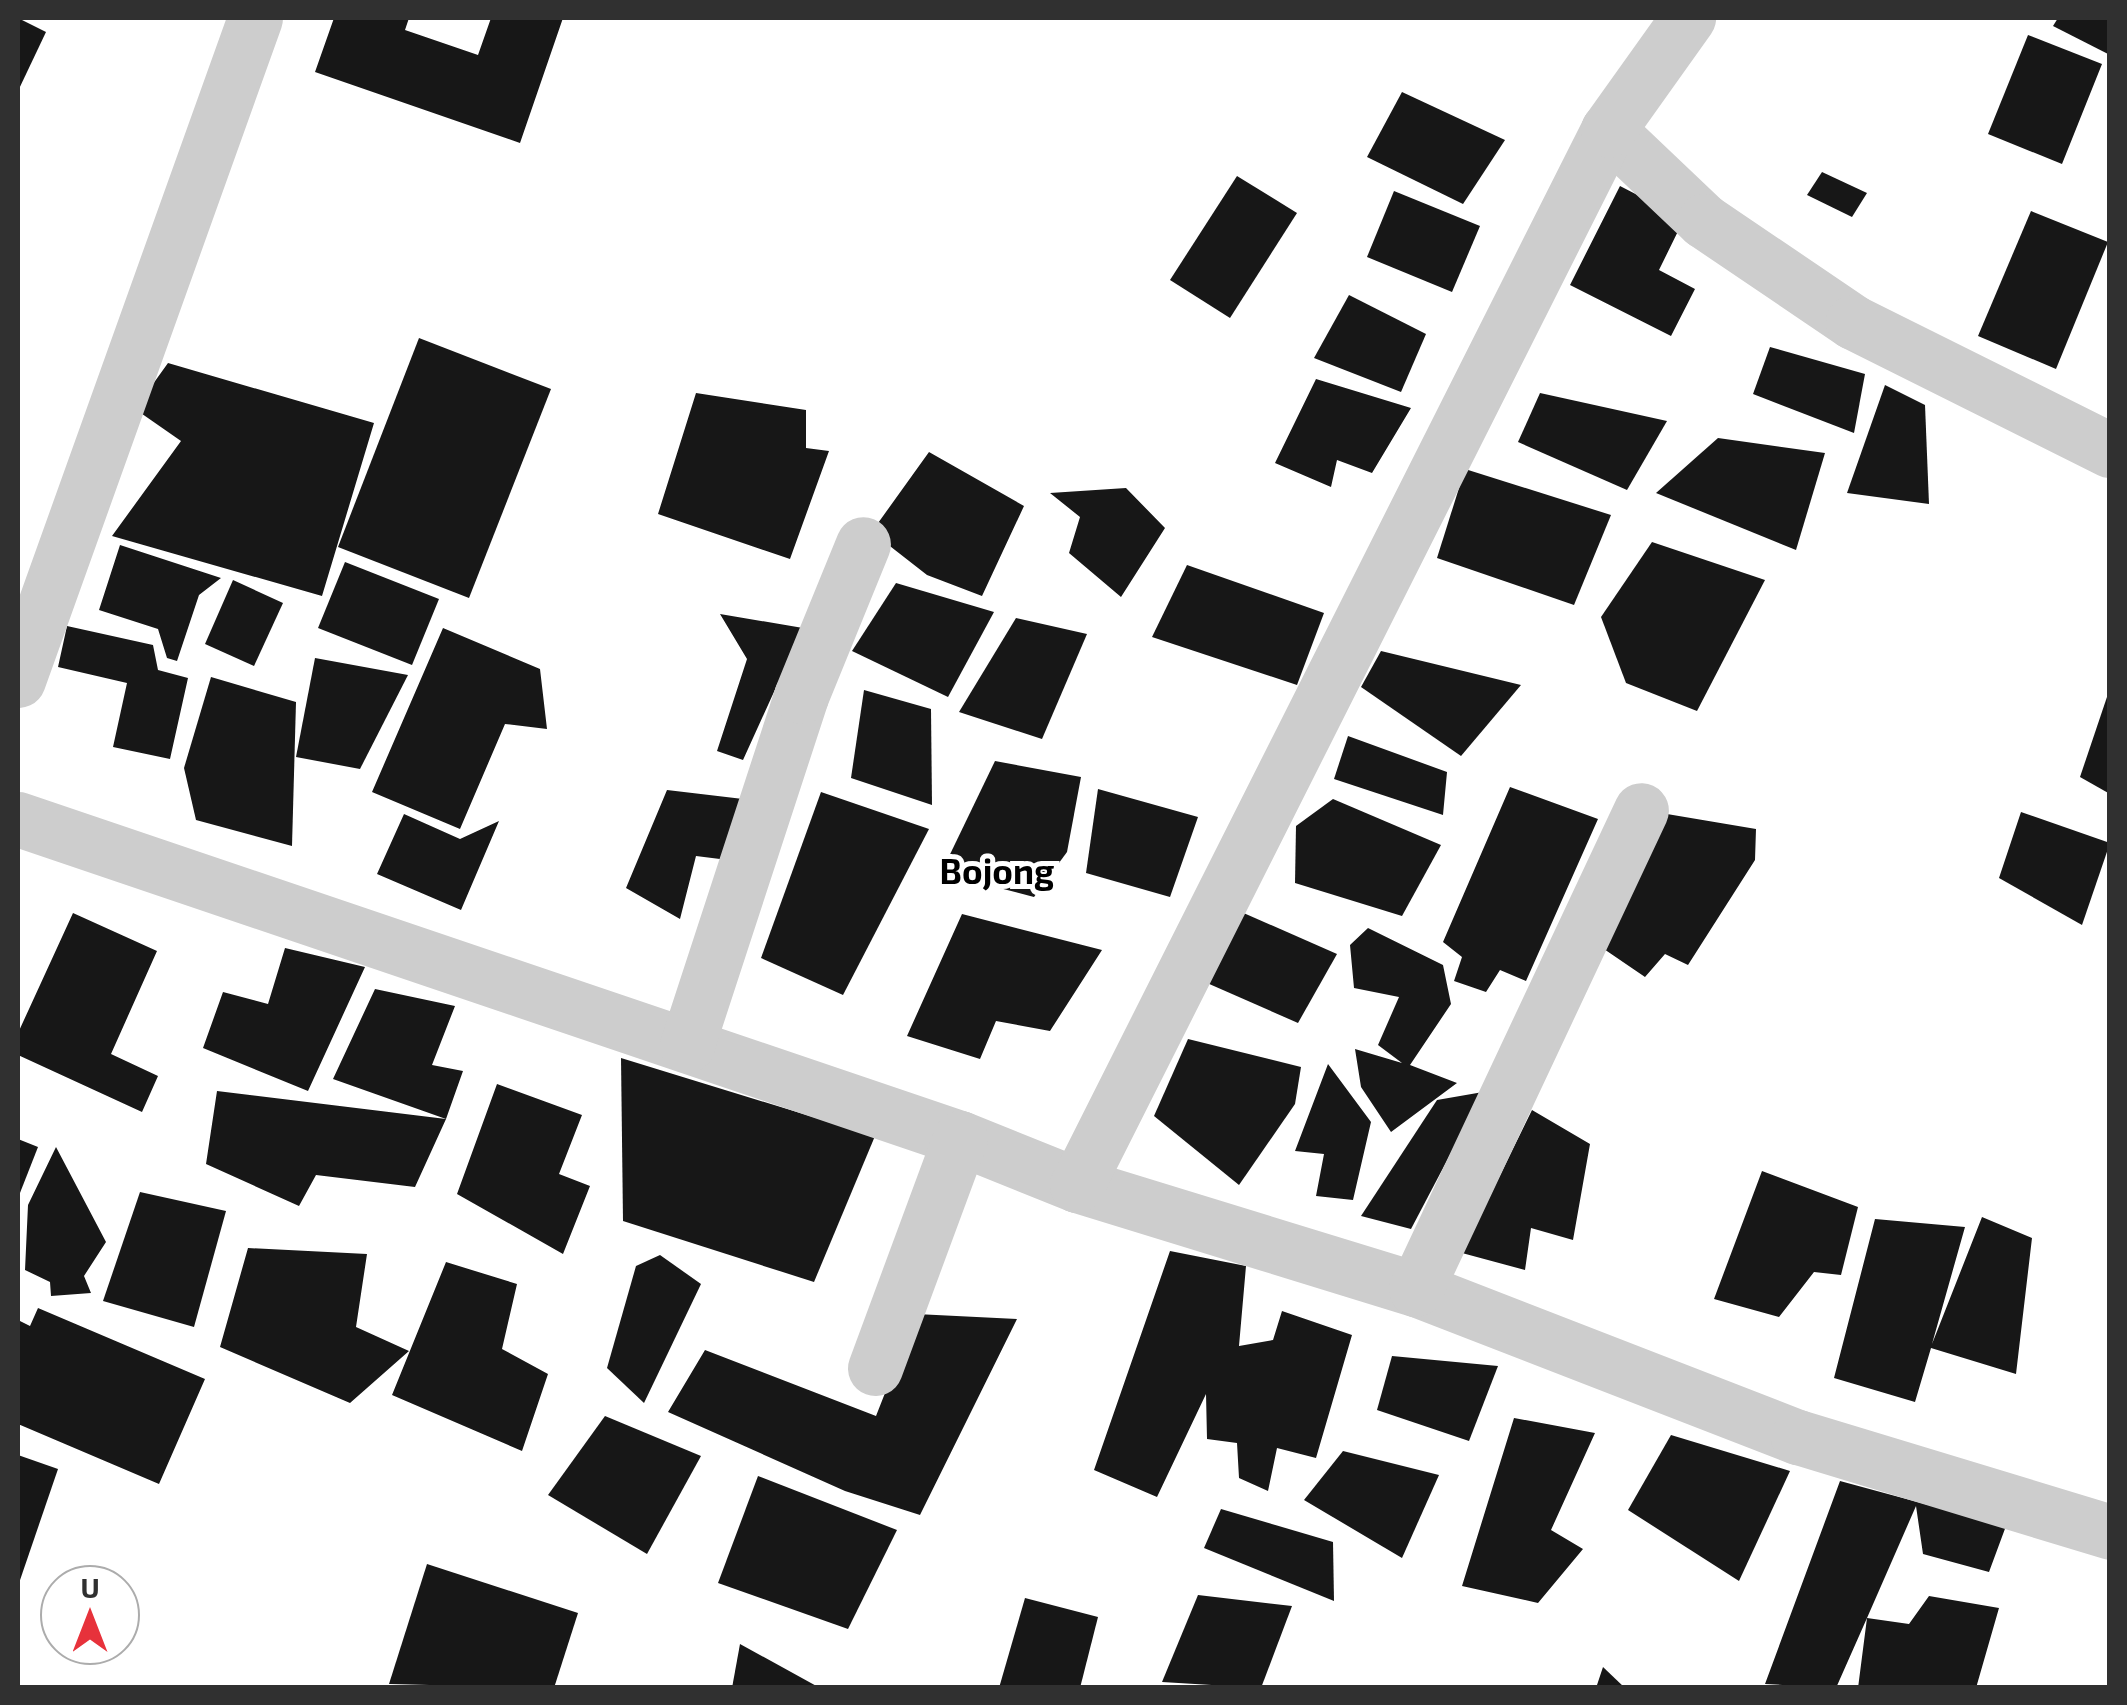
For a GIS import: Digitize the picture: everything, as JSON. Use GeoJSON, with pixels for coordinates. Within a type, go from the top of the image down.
{"type":"FeatureCollection","features":[{"type":"Feature","properties":{"kind":"street"},"geometry":{"type":"LineString","coordinates":[[18,680],[255,18]]}},
{"type":"Feature","properties":{"kind":"street"},"geometry":{"type":"LineString","coordinates":[[1077,1185],[1608,130],[1688,18]]}},
{"type":"Feature","properties":{"kind":"street"},"geometry":{"type":"LineString","coordinates":[[1608,130],[1704,221],[1854,322],[2110,450]]}},
{"type":"Feature","properties":{"kind":"street"},"geometry":{"type":"LineString","coordinates":[[687,1045],[800,696],[863,544]]}},
{"type":"Feature","properties":{"kind":"street"},"geometry":{"type":"LineString","coordinates":[[1416,1289],[1641,810]]}},
{"type":"Feature","properties":{"kind":"street"},"geometry":{"type":"LineString","coordinates":[[18,819],[960,1138],[1077,1185],[1416,1289],[1798,1437],[2110,1532]]}},
{"type":"Feature","properties":{"kind":"street"},"geometry":{"type":"LineString","coordinates":[[875,1368],[960,1138]]}},
{"type":"Feature","properties":{"kind":"building"},"geometry":{"type":"Polygon","coordinates":[[[18,18],[46,32],[18,91],[18,18]]]}},
{"type":"Feature","properties":{"kind":"building"},"geometry":{"type":"Polygon","coordinates":[[[334,18],[409,18],[405,30],[478,55],[491,18],[563,18],[520,143],[315,72],[334,18]]]}},
{"type":"Feature","properties":{"kind":"building"},"geometry":{"type":"Polygon","coordinates":[[[2058,18],[2110,18],[2110,55],[2053,26],[2058,18]]]}},
{"type":"Feature","properties":{"kind":"building"},"geometry":{"type":"Polygon","coordinates":[[[2028,35],[2102,64],[2062,164],[1988,134],[2028,35]]]}},
{"type":"Feature","properties":{"kind":"building"},"geometry":{"type":"Polygon","coordinates":[[[1402,92],[1505,140],[1463,204],[1367,157],[1402,92]]]}},
{"type":"Feature","properties":{"kind":"building"},"geometry":{"type":"Polygon","coordinates":[[[1822,172],[1867,193],[1852,217],[1807,195],[1822,172]]]}},
{"type":"Feature","properties":{"kind":"building"},"geometry":{"type":"Polygon","coordinates":[[[1237,176],[1297,213],[1230,318],[1170,280],[1237,176]]]}},
{"type":"Feature","properties":{"kind":"building"},"geometry":{"type":"Polygon","coordinates":[[[1620,186],[1684,219],[1659,270],[1695,289],[1671,336],[1570,285],[1620,186]]]}},
{"type":"Feature","properties":{"kind":"building"},"geometry":{"type":"Polygon","coordinates":[[[1394,191],[1480,226],[1452,292],[1367,257],[1394,191]]]}},
{"type":"Feature","properties":{"kind":"building"},"geometry":{"type":"Polygon","coordinates":[[[2031,211],[2108,242],[2056,369],[1978,336],[2031,211]]]}},
{"type":"Feature","properties":{"kind":"building"},"geometry":{"type":"Polygon","coordinates":[[[1349,295],[1426,334],[1401,392],[1314,358],[1349,295]]]}},
{"type":"Feature","properties":{"kind":"building"},"geometry":{"type":"Polygon","coordinates":[[[419,338],[551,389],[469,598],[338,547],[419,338]]]}},
{"type":"Feature","properties":{"kind":"building"},"geometry":{"type":"Polygon","coordinates":[[[1770,347],[1865,374],[1854,433],[1753,394],[1770,347]]]}},
{"type":"Feature","properties":{"kind":"building"},"geometry":{"type":"Polygon","coordinates":[[[168,363],[374,423],[322,596],[112,536],[181,441],[135,409],[168,363]]]}},
{"type":"Feature","properties":{"kind":"building"},"geometry":{"type":"Polygon","coordinates":[[[1316,379],[1411,408],[1372,473],[1337,460],[1331,487],[1275,463],[1316,379]]]}},
{"type":"Feature","properties":{"kind":"building"},"geometry":{"type":"Polygon","coordinates":[[[1885,385],[1925,405],[1929,504],[1847,493],[1885,385]]]}},
{"type":"Feature","properties":{"kind":"building"},"geometry":{"type":"Polygon","coordinates":[[[696,393],[806,410],[806,448],[829,451],[790,559],[658,514],[696,393]]]}},
{"type":"Feature","properties":{"kind":"building"},"geometry":{"type":"Polygon","coordinates":[[[1540,393],[1667,421],[1627,490],[1518,442],[1540,393]]]}},
{"type":"Feature","properties":{"kind":"building"},"geometry":{"type":"Polygon","coordinates":[[[1718,438],[1825,453],[1796,550],[1656,493],[1718,438]]]}},
{"type":"Feature","properties":{"kind":"building"},"geometry":{"type":"Polygon","coordinates":[[[929,452],[1024,506],[982,596],[927,575],[886,543],[863,544],[929,452]]]}},
{"type":"Feature","properties":{"kind":"building"},"geometry":{"type":"Polygon","coordinates":[[[1465,469],[1611,515],[1574,605],[1437,558],[1465,469]]]}},
{"type":"Feature","properties":{"kind":"building"},"geometry":{"type":"Polygon","coordinates":[[[1126,488],[1165,528],[1121,597],[1069,553],[1080,517],[1050,493],[1126,488]]]}},
{"type":"Feature","properties":{"kind":"building"},"geometry":{"type":"Polygon","coordinates":[[[1652,542],[1765,580],[1697,711],[1626,683],[1601,617],[1652,542]]]}},
{"type":"Feature","properties":{"kind":"building"},"geometry":{"type":"Polygon","coordinates":[[[120,545],[221,578],[199,595],[177,661],[167,658],[158,629],[99,610],[120,545]]]}},
{"type":"Feature","properties":{"kind":"building"},"geometry":{"type":"Polygon","coordinates":[[[345,562],[439,599],[412,665],[318,628],[345,562]]]}},
{"type":"Feature","properties":{"kind":"building"},"geometry":{"type":"Polygon","coordinates":[[[1187,565],[1324,613],[1297,685],[1152,637],[1187,565]]]}},
{"type":"Feature","properties":{"kind":"building"},"geometry":{"type":"Polygon","coordinates":[[[233,580],[283,603],[254,666],[205,644],[233,580]]]}},
{"type":"Feature","properties":{"kind":"building"},"geometry":{"type":"Polygon","coordinates":[[[896,583],[994,612],[948,697],[852,651],[896,583]]]}},
{"type":"Feature","properties":{"kind":"building"},"geometry":{"type":"Polygon","coordinates":[[[720,614],[803,628],[743,760],[717,751],[747,659],[720,614]]]}},
{"type":"Feature","properties":{"kind":"building"},"geometry":{"type":"Polygon","coordinates":[[[1016,618],[1087,634],[1042,739],[959,712],[1016,618]]]}},
{"type":"Feature","properties":{"kind":"building"},"geometry":{"type":"Polygon","coordinates":[[[67,626],[153,645],[158,670],[188,678],[170,759],[113,747],[127,683],[58,667],[67,626]]]}},
{"type":"Feature","properties":{"kind":"building"},"geometry":{"type":"Polygon","coordinates":[[[443,628],[540,669],[547,729],[505,724],[460,829],[372,792],[443,628]]]}},
{"type":"Feature","properties":{"kind":"building"},"geometry":{"type":"Polygon","coordinates":[[[1381,651],[1521,685],[1461,756],[1361,687],[1381,651]]]}},
{"type":"Feature","properties":{"kind":"building"},"geometry":{"type":"Polygon","coordinates":[[[315,658],[408,675],[360,769],[296,757],[315,658]]]}},
{"type":"Feature","properties":{"kind":"building"},"geometry":{"type":"Polygon","coordinates":[[[211,677],[296,702],[292,846],[196,820],[184,768],[211,677]]]}},
{"type":"Feature","properties":{"kind":"building"},"geometry":{"type":"Polygon","coordinates":[[[864,690],[931,709],[932,805],[851,778],[864,690]]]}},
{"type":"Feature","properties":{"kind":"building"},"geometry":{"type":"Polygon","coordinates":[[[2110,691],[2110,794],[2080,777],[2110,691]]]}},
{"type":"Feature","properties":{"kind":"building"},"geometry":{"type":"Polygon","coordinates":[[[1348,736],[1447,772],[1443,815],[1334,779],[1348,736]]]}},
{"type":"Feature","properties":{"kind":"building"},"geometry":{"type":"Polygon","coordinates":[[[995,761],[1081,777],[1067,852],[1034,897],[941,873],[995,761]]]}},
{"type":"Feature","properties":{"kind":"building"},"geometry":{"type":"Polygon","coordinates":[[[1510,787],[1598,819],[1526,981],[1500,970],[1486,992],[1454,981],[1462,957],[1443,942],[1510,787]]]}},
{"type":"Feature","properties":{"kind":"building"},"geometry":{"type":"Polygon","coordinates":[[[1098,789],[1198,817],[1170,897],[1086,873],[1098,789]]]}},
{"type":"Feature","properties":{"kind":"building"},"geometry":{"type":"Polygon","coordinates":[[[667,790],[743,799],[720,859],[696,856],[680,919],[626,888],[667,790]]]}},
{"type":"Feature","properties":{"kind":"building"},"geometry":{"type":"Polygon","coordinates":[[[821,792],[929,829],[843,995],[761,958],[821,792]]]}},
{"type":"Feature","properties":{"kind":"building"},"geometry":{"type":"Polygon","coordinates":[[[1333,799],[1441,845],[1402,916],[1295,883],[1296,826],[1333,799]]]}},
{"type":"Feature","properties":{"kind":"building"},"geometry":{"type":"Polygon","coordinates":[[[2021,812],[2110,843],[2082,925],[1999,878],[2021,812]]]}},
{"type":"Feature","properties":{"kind":"building"},"geometry":{"type":"Polygon","coordinates":[[[404,814],[460,839],[499,821],[461,910],[377,874],[404,814]]]}},
{"type":"Feature","properties":{"kind":"building"},"geometry":{"type":"Polygon","coordinates":[[[1667,814],[1756,829],[1755,860],[1688,965],[1665,954],[1645,977],[1601,947],[1667,814]]]}},
{"type":"Feature","properties":{"kind":"building"},"geometry":{"type":"Polygon","coordinates":[[[1239,911],[1337,954],[1298,1023],[1207,983],[1239,911]]]}},
{"type":"Feature","properties":{"kind":"building"},"geometry":{"type":"Polygon","coordinates":[[[73,913],[157,951],[111,1054],[158,1076],[142,1112],[18,1055],[18,1033],[73,913]]]}},
{"type":"Feature","properties":{"kind":"building"},"geometry":{"type":"Polygon","coordinates":[[[962,914],[1102,950],[1050,1031],[996,1021],[980,1059],[907,1036],[962,914]]]}},
{"type":"Feature","properties":{"kind":"building"},"geometry":{"type":"Polygon","coordinates":[[[1368,928],[1443,965],[1451,1004],[1410,1065],[1457,1083],[1391,1132],[1361,1087],[1355,1049],[1402,1063],[1378,1045],[1399,997],[1354,988],[1350,945],[1368,928]]]}},
{"type":"Feature","properties":{"kind":"building"},"geometry":{"type":"Polygon","coordinates":[[[285,948],[365,967],[308,1091],[203,1048],[223,992],[268,1004],[285,948]]]}},
{"type":"Feature","properties":{"kind":"building"},"geometry":{"type":"Polygon","coordinates":[[[375,989],[455,1006],[432,1065],[463,1071],[446,1119],[333,1079],[375,989]]]}},
{"type":"Feature","properties":{"kind":"building"},"geometry":{"type":"Polygon","coordinates":[[[1188,1039],[1301,1067],[1295,1104],[1239,1185],[1154,1116],[1188,1039]]]}},
{"type":"Feature","properties":{"kind":"building"},"geometry":{"type":"Polygon","coordinates":[[[621,1058],[875,1136],[814,1282],[623,1221],[621,1058]]]}},
{"type":"Feature","properties":{"kind":"building"},"geometry":{"type":"Polygon","coordinates":[[[1328,1064],[1371,1122],[1353,1200],[1316,1196],[1324,1154],[1295,1151],[1328,1064]]]}},
{"type":"Feature","properties":{"kind":"building"},"geometry":{"type":"Polygon","coordinates":[[[497,1084],[582,1115],[559,1174],[590,1186],[563,1254],[457,1194],[497,1084]]]}},
{"type":"Feature","properties":{"kind":"building"},"geometry":{"type":"Polygon","coordinates":[[[217,1091],[446,1119],[415,1187],[316,1175],[299,1206],[206,1164],[217,1091]]]}},
{"type":"Feature","properties":{"kind":"building"},"geometry":{"type":"Polygon","coordinates":[[[1483,1092],[1411,1229],[1361,1216],[1437,1100],[1483,1092]]]}},
{"type":"Feature","properties":{"kind":"building"},"geometry":{"type":"Polygon","coordinates":[[[1532,1110],[1590,1144],[1573,1240],[1531,1228],[1525,1270],[1462,1253],[1532,1110]]]}},
{"type":"Feature","properties":{"kind":"building"},"geometry":{"type":"Polygon","coordinates":[[[18,1139],[38,1147],[18,1198],[18,1139]]]}},
{"type":"Feature","properties":{"kind":"building"},"geometry":{"type":"Polygon","coordinates":[[[56,1147],[106,1242],[84,1276],[91,1293],[51,1296],[50,1282],[25,1270],[28,1205],[56,1147]]]}},
{"type":"Feature","properties":{"kind":"building"},"geometry":{"type":"Polygon","coordinates":[[[1762,1171],[1858,1207],[1841,1275],[1814,1272],[1779,1317],[1714,1299],[1762,1171]]]}},
{"type":"Feature","properties":{"kind":"building"},"geometry":{"type":"Polygon","coordinates":[[[140,1192],[226,1211],[194,1327],[103,1301],[140,1192]]]}},
{"type":"Feature","properties":{"kind":"building"},"geometry":{"type":"Polygon","coordinates":[[[1982,1217],[2032,1238],[2016,1374],[1931,1348],[1915,1402],[1834,1378],[1875,1219],[1965,1227],[1932,1344],[1982,1217]]]}},
{"type":"Feature","properties":{"kind":"building"},"geometry":{"type":"Polygon","coordinates":[[[248,1248],[367,1254],[356,1327],[409,1351],[350,1403],[220,1347],[248,1248]]]}},
{"type":"Feature","properties":{"kind":"building"},"geometry":{"type":"Polygon","coordinates":[[[1170,1251],[1246,1266],[1239,1346],[1273,1340],[1282,1311],[1352,1335],[1316,1458],[1277,1448],[1268,1491],[1239,1478],[1237,1443],[1207,1439],[1206,1394],[1157,1497],[1094,1470],[1170,1251]]]}},
{"type":"Feature","properties":{"kind":"building"},"geometry":{"type":"Polygon","coordinates":[[[660,1255],[701,1284],[644,1403],[607,1368],[636,1266],[660,1255]]]}},
{"type":"Feature","properties":{"kind":"building"},"geometry":{"type":"Polygon","coordinates":[[[446,1262],[517,1284],[502,1349],[548,1374],[522,1451],[392,1395],[446,1262]]]}},
{"type":"Feature","properties":{"kind":"building"},"geometry":{"type":"Polygon","coordinates":[[[38,1308],[205,1379],[159,1484],[18,1424],[18,1320],[30,1326],[38,1308]]]}},
{"type":"Feature","properties":{"kind":"building"},"geometry":{"type":"Polygon","coordinates":[[[916,1314],[1017,1319],[920,1515],[845,1491],[668,1412],[705,1350],[876,1416],[916,1314]]]}},
{"type":"Feature","properties":{"kind":"building"},"geometry":{"type":"Polygon","coordinates":[[[1392,1356],[1498,1366],[1469,1441],[1377,1410],[1392,1356]]]}},
{"type":"Feature","properties":{"kind":"building"},"geometry":{"type":"Polygon","coordinates":[[[605,1416],[701,1456],[647,1554],[548,1495],[605,1416]]]}},
{"type":"Feature","properties":{"kind":"building"},"geometry":{"type":"Polygon","coordinates":[[[1514,1418],[1595,1433],[1551,1530],[1583,1549],[1538,1603],[1462,1586],[1514,1418]]]}},
{"type":"Feature","properties":{"kind":"building"},"geometry":{"type":"Polygon","coordinates":[[[1671,1435],[1790,1471],[1739,1581],[1628,1510],[1671,1435]]]}},
{"type":"Feature","properties":{"kind":"building"},"geometry":{"type":"Polygon","coordinates":[[[1343,1451],[1439,1475],[1402,1558],[1304,1500],[1343,1451]]]}},
{"type":"Feature","properties":{"kind":"building"},"geometry":{"type":"Polygon","coordinates":[[[18,1455],[58,1469],[18,1586],[18,1455]]]}},
{"type":"Feature","properties":{"kind":"building"},"geometry":{"type":"Polygon","coordinates":[[[758,1476],[897,1530],[848,1629],[718,1583],[758,1476]]]}},
{"type":"Feature","properties":{"kind":"building"},"geometry":{"type":"Polygon","coordinates":[[[1840,1481],[2006,1526],[1989,1572],[1923,1554],[1916,1506],[1836,1688],[1765,1684],[1840,1481]]]}},
{"type":"Feature","properties":{"kind":"building"},"geometry":{"type":"Polygon","coordinates":[[[1221,1509],[1333,1542],[1334,1601],[1204,1548],[1221,1509]]]}},
{"type":"Feature","properties":{"kind":"building"},"geometry":{"type":"Polygon","coordinates":[[[427,1564],[578,1613],[554,1688],[389,1684],[427,1564]]]}},
{"type":"Feature","properties":{"kind":"building"},"geometry":{"type":"Polygon","coordinates":[[[1198,1595],[1292,1606],[1261,1688],[1162,1682],[1198,1595]]]}},
{"type":"Feature","properties":{"kind":"building"},"geometry":{"type":"Polygon","coordinates":[[[1929,1596],[1999,1608],[1976,1688],[1858,1688],[1867,1618],[1909,1624],[1929,1596]]]}},
{"type":"Feature","properties":{"kind":"building"},"geometry":{"type":"Polygon","coordinates":[[[1025,1598],[1098,1617],[1080,1688],[999,1688],[1025,1598]]]}},
{"type":"Feature","properties":{"kind":"building"},"geometry":{"type":"Polygon","coordinates":[[[740,1644],[820,1688],[732,1688],[740,1644]]]}},
{"type":"Feature","properties":{"kind":"building"},"geometry":{"type":"Polygon","coordinates":[[[1603,1667],[1625,1688],[1596,1688],[1603,1667]]]}},
{"type":"Feature","properties":{"kind":"district","name":"Bojong"},"geometry":{"type":"Point","coordinates":[997,870]}}]}
